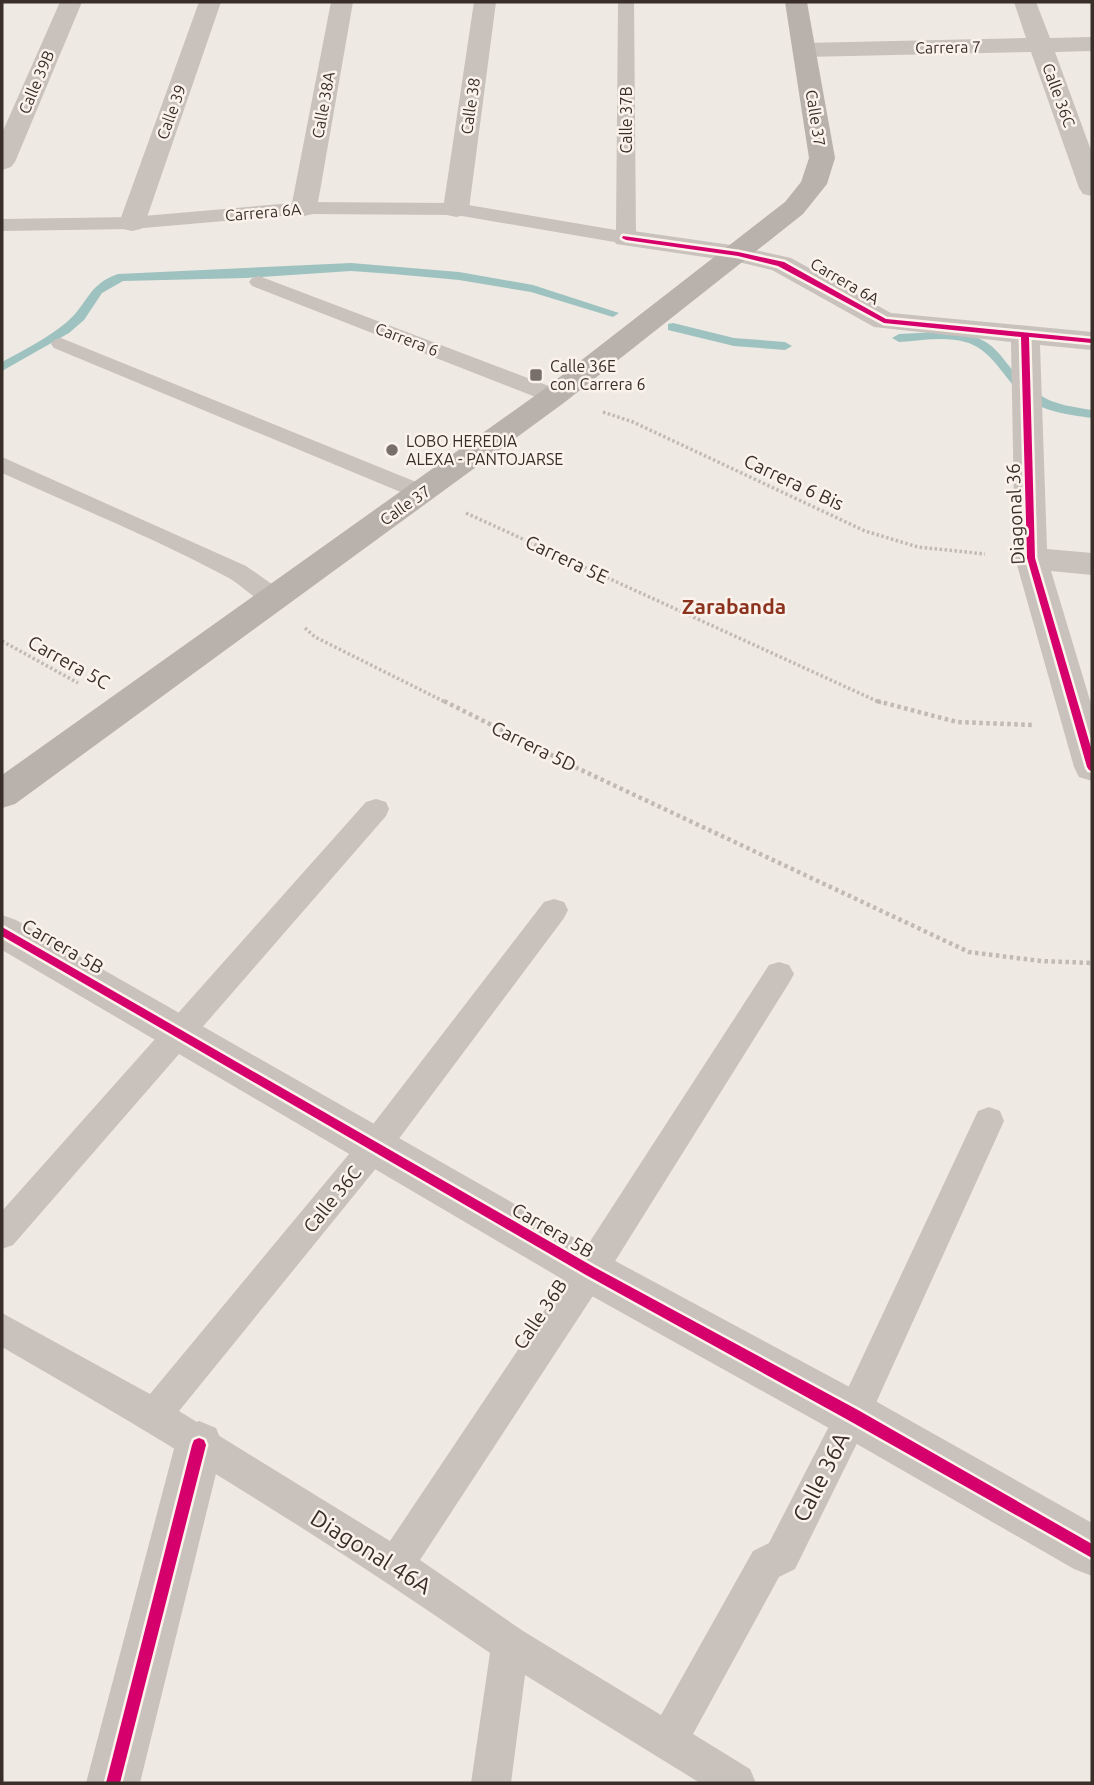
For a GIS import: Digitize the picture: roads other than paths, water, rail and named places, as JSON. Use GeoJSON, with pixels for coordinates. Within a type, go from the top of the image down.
{"type":"FeatureCollection","features":[{"type":"Feature","properties":{"kind":"main road","name":"Calle 37"},"geometry":{"type":"LineString","coordinates":[[2,794],[423,493],[554,396],[794,208],[814,184],[822,158],[796,2]]}},
{"type":"Feature","properties":{"kind":"street","name":"Calle 39B"},"geometry":{"type":"LineString","coordinates":[[4,150],[71,2]]}},
{"type":"Feature","properties":{"kind":"street","name":"Calle 39"},"geometry":{"type":"LineString","coordinates":[[132,223],[210,2]]}},
{"type":"Feature","properties":{"kind":"street","name":"Calle 38A"},"geometry":{"type":"LineString","coordinates":[[304,208],[342,2]]}},
{"type":"Feature","properties":{"kind":"street","name":"Calle 38"},"geometry":{"type":"LineString","coordinates":[[456,209],[485,2]]}},
{"type":"Feature","properties":{"kind":"street","name":"Calle 36C"},"geometry":{"type":"LineString","coordinates":[[1025,2],[1092,188]]}},
{"type":"Feature","properties":{"kind":"street","name":"Carrera 7"},"geometry":{"type":"LineString","coordinates":[[805,50],[1092,44]]}},
{"type":"Feature","properties":{"kind":"street","name":"Carrera 6A"},"geometry":{"type":"LineString","coordinates":[[626,238],[738,254],[781,264],[884,321],[1092,341]]}},
{"type":"Feature","properties":{"kind":"street","name":"Diagonal 36"},"geometry":{"type":"LineString","coordinates":[[1025,334],[1031,558],[1092,767]]}},
{"type":"Feature","properties":{"kind":"street"},"geometry":{"type":"LineString","coordinates":[[1031,558],[1092,564]]}},
{"type":"Feature","properties":{"kind":"street","name":"Carrera 5B"},"geometry":{"type":"LineString","coordinates":[[2,931],[590,1271],[853,1415],[1092,1551]]}},
{"type":"Feature","properties":{"kind":"street"},"geometry":{"type":"LineString","coordinates":[[113,1783],[199,1445]]}},
{"type":"Feature","properties":{"kind":"lane","name":"Calle 37B"},"geometry":{"type":"LineString","coordinates":[[626,2],[626,238]]}},
{"type":"Feature","properties":{"kind":"lane","name":"Carrera 6A"},"geometry":{"type":"LineString","coordinates":[[2,225],[132,223],[304,208],[456,209],[626,238]]}},
{"type":"Feature","properties":{"kind":"lane","name":"Carrera 6"},"geometry":{"type":"LineString","coordinates":[[259,282],[554,396]]}},
{"type":"Feature","properties":{"kind":"lane"},"geometry":{"type":"LineString","coordinates":[[61,344],[423,493]]}},
{"type":"Feature","properties":{"kind":"lane"},"geometry":{"type":"LineString","coordinates":[[2,464],[238,572],[274,598]]}},
{"type":"Feature","properties":{"kind":"lane"},"geometry":{"type":"LineString","coordinates":[[2,1234],[376,809]]}},
{"type":"Feature","properties":{"kind":"lane","name":"Calle 36C"},"geometry":{"type":"LineString","coordinates":[[154,1415],[374,1146],[554,910]]}},
{"type":"Feature","properties":{"kind":"lane","name":"Calle 36B"},"geometry":{"type":"LineString","coordinates":[[395,1565],[590,1271],[779,974]]}},
{"type":"Feature","properties":{"kind":"lane","name":"Calle 36A"},"geometry":{"type":"LineString","coordinates":[[667,1742],[766,1564],[782,1556],[853,1415],[989,1121]]}},
{"type":"Feature","properties":{"kind":"lane","name":"Diagonal 46A"},"geometry":{"type":"LineString","coordinates":[[2,1329],[154,1415],[395,1565],[510,1644],[736,1783]]}},
{"type":"Feature","properties":{"kind":"lane"},"geometry":{"type":"LineString","coordinates":[[491,1783],[510,1644]]}},
{"type":"Feature","properties":{"kind":"waterway"},"geometry":{"type":"LineString","coordinates":[[2,367],[64,330],[79,317],[98,290],[122,277],[246,274],[351,267],[393,270],[459,276],[533,289],[613,313]]}},
{"type":"Feature","properties":{"kind":"waterway"},"geometry":{"type":"LineString","coordinates":[[673,327],[734,342],[785,346]]}},
{"type":"Feature","properties":{"kind":"waterway"},"geometry":{"type":"LineString","coordinates":[[899,338],[948,336],[975,341],[997,357],[1026,391],[1040,401],[1092,414]]}},
{"type":"Feature","properties":{"kind":"place","name":"Calle 36E con Carrera 6"},"geometry":{"type":"Point","coordinates":[536,375]}},
{"type":"Feature","properties":{"kind":"place","name":"LOBO HEREDIA ALEXA - PANTOJARSE"},"geometry":{"type":"Point","coordinates":[392,450]}},
{"type":"Feature","properties":{"kind":"district","name":"Zarabanda"},"geometry":{"type":"Point","coordinates":[734,607]}}]}
